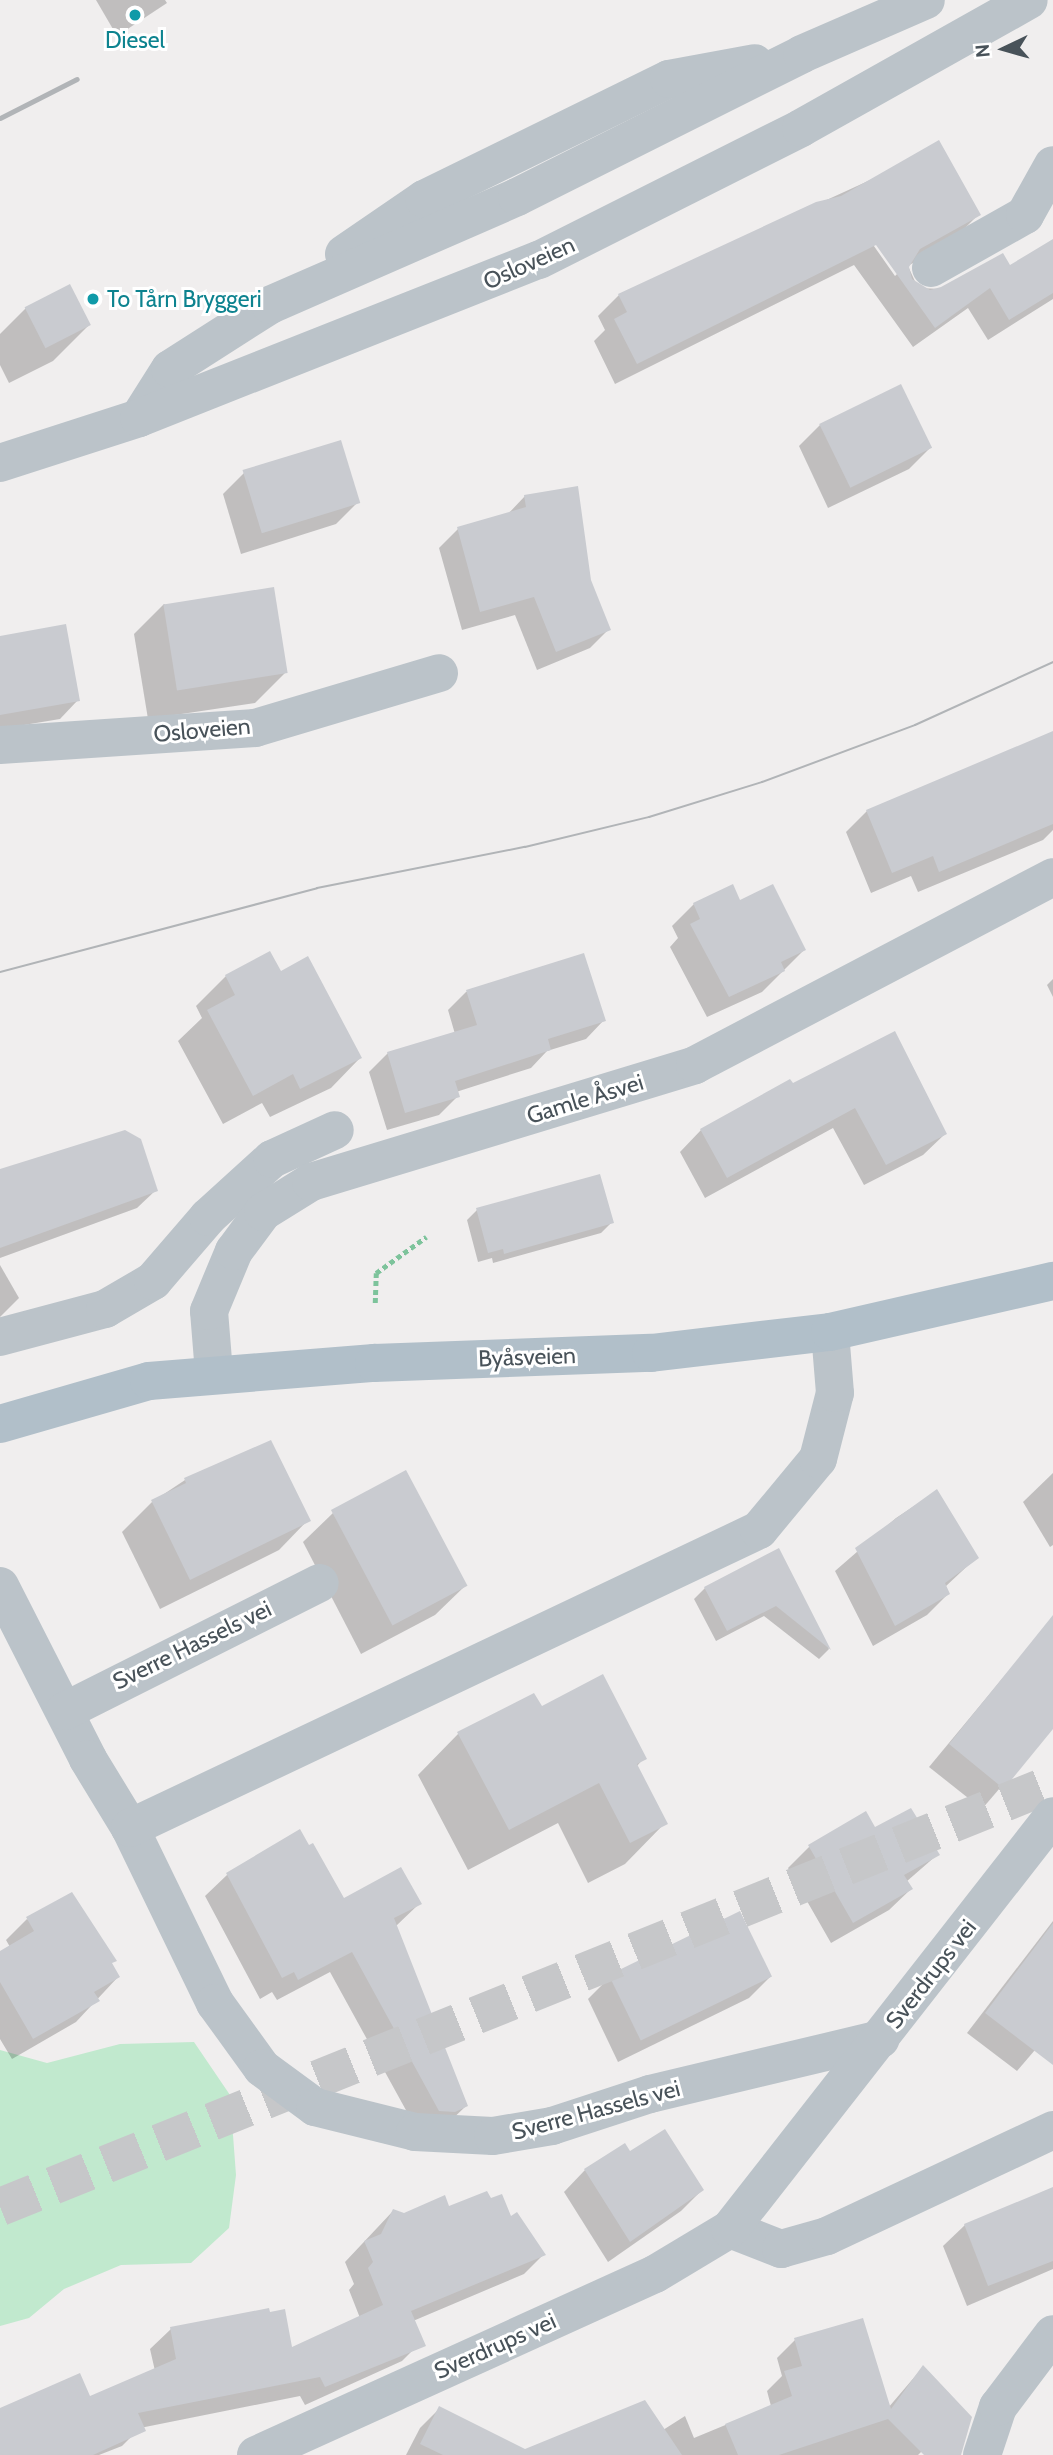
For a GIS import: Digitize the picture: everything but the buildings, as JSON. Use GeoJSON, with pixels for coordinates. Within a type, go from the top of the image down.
{"type":"FeatureCollection","features":[{"type":"Feature","properties":{"kind":"main road","name":"Byåsveien"},"geometry":{"type":"LineString","coordinates":[[0,1424],[149,1381],[214,1373],[651,1353],[830,1332],[1053,1282]]}},
{"type":"Feature","properties":{"kind":"street"},"geometry":{"type":"LineString","coordinates":[[139,418],[170,369],[270,304],[517,197],[802,54],[926,0]]}},
{"type":"Feature","properties":{"kind":"street","name":"Osloveien"},"geometry":{"type":"LineString","coordinates":[[0,463],[139,418],[539,260],[801,128],[1029,0]]}},
{"type":"Feature","properties":{"kind":"street"},"geometry":{"type":"LineString","coordinates":[[931,268],[1026,215],[1053,165]]}},
{"type":"Feature","properties":{"kind":"street","name":"Osloveien"},"geometry":{"type":"LineString","coordinates":[[0,745],[255,728],[439,673]]}},
{"type":"Feature","properties":{"kind":"street","name":"Gamle Åsvei"},"geometry":{"type":"LineString","coordinates":[[214,1373],[209,1311],[234,1251],[263,1212],[311,1182],[695,1065],[1053,877]]}},
{"type":"Feature","properties":{"kind":"street"},"geometry":{"type":"LineString","coordinates":[[0,1337],[105,1309],[153,1281],[208,1217],[272,1159],[335,1130]]}},
{"type":"Feature","properties":{"kind":"street"},"geometry":{"type":"LineString","coordinates":[[130,1828],[759,1530],[818,1459],[835,1393],[830,1332]]}},
{"type":"Feature","properties":{"kind":"street","name":"Sverre Hassels vei"},"geometry":{"type":"LineString","coordinates":[[65,1711],[320,1583]]}},
{"type":"Feature","properties":{"kind":"street","name":"Sverre Hassels vei"},"geometry":{"type":"LineString","coordinates":[[0,1586],[130,1828],[215,2003],[262,2068],[315,2107],[415,2132],[493,2137],[552,2126],[650,2094],[881,2039]]}},
{"type":"Feature","properties":{"kind":"street","name":"Sverdrups vei"},"geometry":{"type":"LineString","coordinates":[[256,2455],[655,2274],[730,2229],[1053,1816]]}},
{"type":"Feature","properties":{"kind":"street"},"geometry":{"type":"LineString","coordinates":[[730,2229],[781,2249],[827,2236],[1053,2130]]}},
{"type":"Feature","properties":{"kind":"street"},"geometry":{"type":"LineString","coordinates":[[982,2455],[998,2407],[1053,2334]]}},
{"type":"Feature","properties":{"kind":"path"},"geometry":{"type":"LineString","coordinates":[[375,1303],[376,1273],[426,1237]]}},
{"type":"Feature","properties":{"kind":"green space"},"geometry":{"type":"Polygon","coordinates":[[[194,2042],[230,2095],[236,2175],[229,2228],[191,2263],[121,2265],[64,2289],[29,2318],[0,2326],[0,2050],[47,2063],[120,2044],[194,2042]]]}},
{"type":"Feature","properties":{"kind":"tunnel"},"geometry":{"type":"LineString","coordinates":[[0,2207],[1053,1783]]}},
{"type":"Feature","properties":{"kind":"tram line"},"geometry":{"type":"LineString","coordinates":[[0,972],[317,888],[525,847],[649,817],[762,782],[915,725],[1053,662]]}},
{"type":"Feature","properties":{"kind":"railway"},"geometry":{"type":"LineString","coordinates":[[0,118],[77,79]]}},
{"type":"Feature","properties":{"kind":"place","name":"Diesel"},"geometry":{"type":"Point","coordinates":[135,15]}},
{"type":"Feature","properties":{"kind":"place","name":"To Tårn Bryggeri"},"geometry":{"type":"Point","coordinates":[93,299]}}]}
